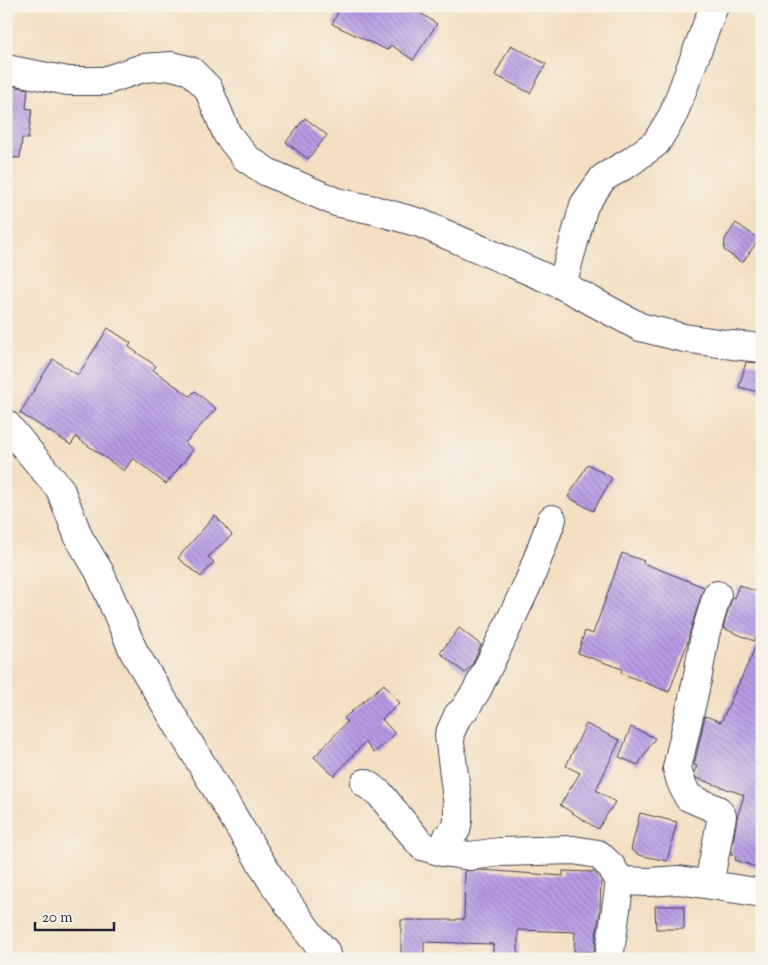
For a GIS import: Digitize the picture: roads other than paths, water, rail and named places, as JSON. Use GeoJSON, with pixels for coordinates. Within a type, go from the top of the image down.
{"type":"FeatureCollection","features":[{"type":"Feature","properties":{"kind":"street"},"geometry":{"type":"LineString","coordinates":[[562,285],[584,205],[603,178],[630,162],[656,143],[673,115],[714,6]]}},
{"type":"Feature","properties":{"kind":"street"},"geometry":{"type":"LineString","coordinates":[[6,69],[68,81],[104,81],[143,68],[172,66],[191,71],[208,88],[227,134],[246,158],[267,172],[336,202],[420,223],[562,285],[640,327],[684,338],[762,348]]}},
{"type":"Feature","properties":{"kind":"street"},"geometry":{"type":"LineString","coordinates":[[6,424],[60,489],[79,538],[99,571],[134,652],[272,881],[312,937],[325,951],[328,959]]}},
{"type":"Feature","properties":{"kind":"street"},"geometry":{"type":"LineString","coordinates":[[443,852],[448,836],[456,830],[458,820],[450,735],[451,728],[476,690],[504,634],[530,579],[552,519]]}},
{"type":"Feature","properties":{"kind":"street"},"geometry":{"type":"LineString","coordinates":[[709,884],[722,816],[718,810],[688,797],[680,782],[677,768],[698,680],[705,635],[717,595]]}},
{"type":"Feature","properties":{"kind":"street"},"geometry":{"type":"LineString","coordinates":[[365,783],[380,794],[422,846],[443,852],[470,856],[500,852],[574,850],[598,854],[610,866],[620,881],[609,959]]}},
{"type":"Feature","properties":{"kind":"street"},"geometry":{"type":"LineString","coordinates":[[620,881],[679,880],[762,893]]}}]}
